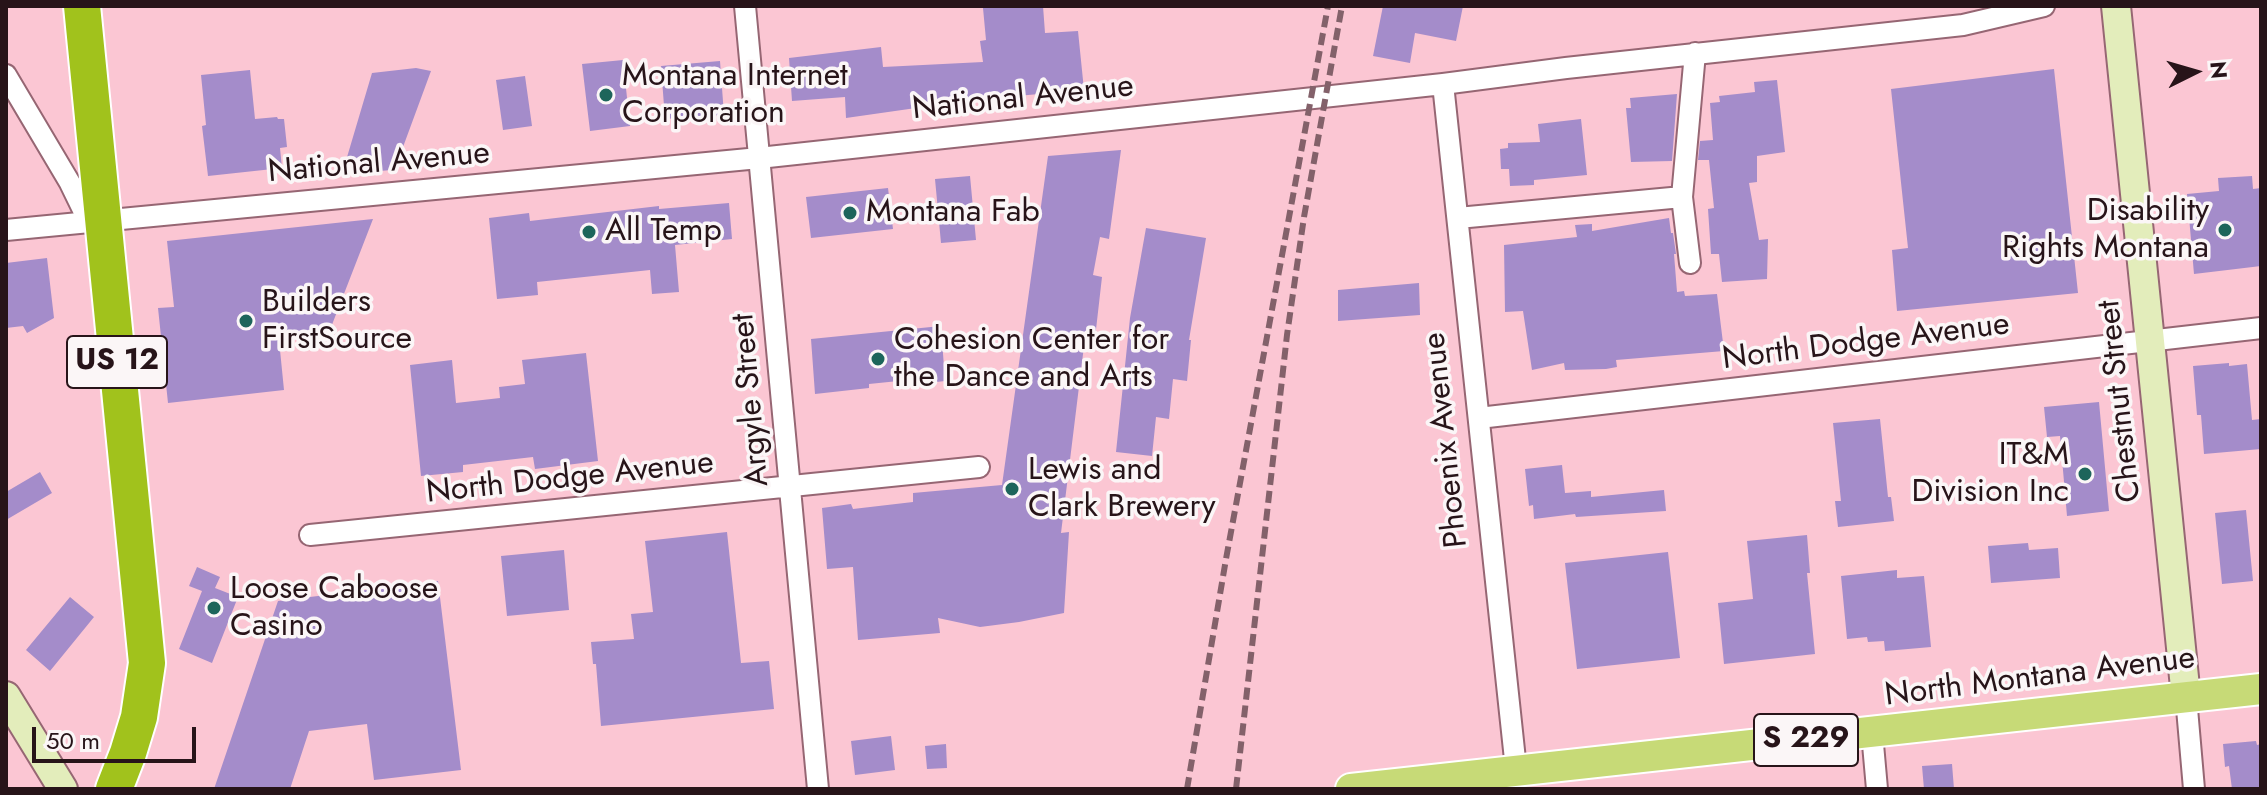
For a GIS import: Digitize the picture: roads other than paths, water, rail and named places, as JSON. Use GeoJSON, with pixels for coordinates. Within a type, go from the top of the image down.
{"type":"FeatureCollection","features":[{"type":"Feature","properties":{"kind":"highway","name":"US 12"},"geometry":{"type":"LineString","coordinates":[[82,6],[95,221],[133,512],[147,663],[139,717],[114,789]]}},
{"type":"Feature","properties":{"kind":"main road","name":"North Montana Avenue"},"geometry":{"type":"LineString","coordinates":[[1351,789],[1517,779],[1872,733],[2261,689]]}},
{"type":"Feature","properties":{"kind":"street","name":"Argyle Street"},"geometry":{"type":"LineString","coordinates":[[745,6],[818,789]]}},
{"type":"Feature","properties":{"kind":"street","name":"National Avenue"},"geometry":{"type":"LineString","coordinates":[[6,230],[759,158],[1443,84],[1963,25],[2044,6]]}},
{"type":"Feature","properties":{"kind":"street","name":"Chestnut Street"},"geometry":{"type":"LineString","coordinates":[[2116,6],[2194,789]]}},
{"type":"Feature","properties":{"kind":"street"},"geometry":{"type":"LineString","coordinates":[[1690,263],[1682,197],[1695,53]]}},
{"type":"Feature","properties":{"kind":"street"},"geometry":{"type":"LineString","coordinates":[[6,75],[95,221]]}},
{"type":"Feature","properties":{"kind":"street","name":"Phoenix Avenue"},"geometry":{"type":"LineString","coordinates":[[1443,84],[1517,779]]}},
{"type":"Feature","properties":{"kind":"street"},"geometry":{"type":"LineString","coordinates":[[1458,218],[1682,197]]}},
{"type":"Feature","properties":{"kind":"street","name":"North Dodge Avenue"},"geometry":{"type":"LineString","coordinates":[[1479,418],[2261,328]]}},
{"type":"Feature","properties":{"kind":"street","name":"North Dodge Avenue"},"geometry":{"type":"LineString","coordinates":[[310,535],[979,467]]}},
{"type":"Feature","properties":{"kind":"street"},"geometry":{"type":"LineString","coordinates":[[6,696],[63,789]]}},
{"type":"Feature","properties":{"kind":"street"},"geometry":{"type":"LineString","coordinates":[[1872,733],[1877,789]]}},
{"type":"Feature","properties":{"kind":"railway"},"geometry":{"type":"LineString","coordinates":[[1187,789],[1328,6]]}},
{"type":"Feature","properties":{"kind":"railway"},"geometry":{"type":"LineString","coordinates":[[1236,789],[1287,335],[1304,217],[1342,6]]}},
{"type":"Feature","properties":{"kind":"place","name":"Montana Internet Corporation"},"geometry":{"type":"Point","coordinates":[606,95]}},
{"type":"Feature","properties":{"kind":"place","name":"Montana Fab"},"geometry":{"type":"Point","coordinates":[850,213]}},
{"type":"Feature","properties":{"kind":"place","name":"Disability Rights Montana"},"geometry":{"type":"Point","coordinates":[2225,230]}},
{"type":"Feature","properties":{"kind":"place","name":"All Temp"},"geometry":{"type":"Point","coordinates":[589,232]}},
{"type":"Feature","properties":{"kind":"place","name":"Builders FirstSource"},"geometry":{"type":"Point","coordinates":[246,321]}},
{"type":"Feature","properties":{"kind":"place","name":"Cohesion Center for the Dance and Arts"},"geometry":{"type":"Point","coordinates":[878,359]}},
{"type":"Feature","properties":{"kind":"place","name":"IT&M Division Inc"},"geometry":{"type":"Point","coordinates":[2085,474]}},
{"type":"Feature","properties":{"kind":"place","name":"Lewis and Clark Brewery"},"geometry":{"type":"Point","coordinates":[1012,489]}},
{"type":"Feature","properties":{"kind":"place","name":"Loose Caboose Casino"},"geometry":{"type":"Point","coordinates":[214,608]}}]}
